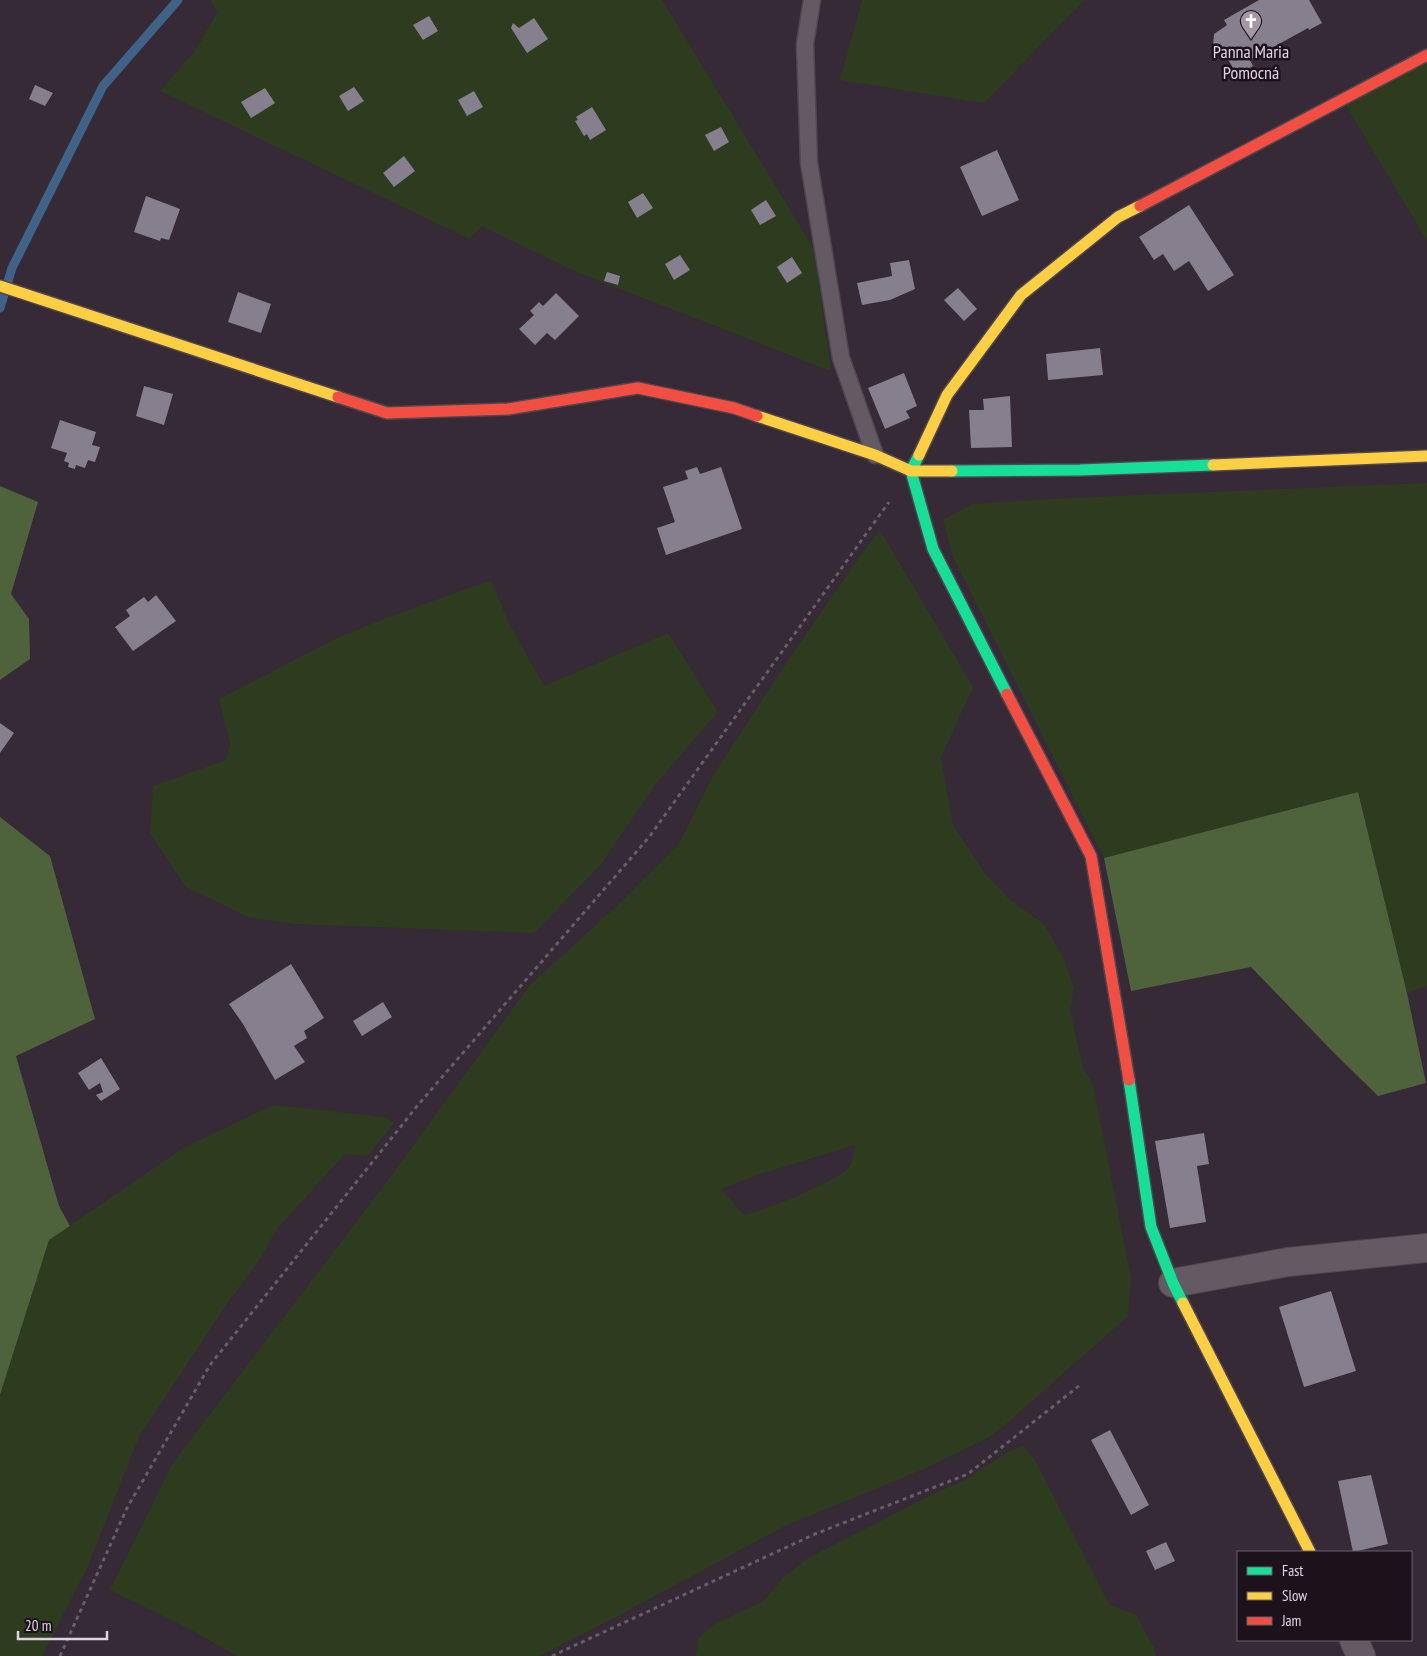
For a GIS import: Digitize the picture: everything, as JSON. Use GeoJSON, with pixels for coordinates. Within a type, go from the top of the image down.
{"type":"FeatureCollection","features":[{"type":"Feature","properties":{"kind":"street"},"geometry":{"type":"LineString","coordinates":[[1309,1551],[1173,1283],[1151,1227],[1132,1095],[1091,856],[933,549],[911,471],[946,395],[1021,294],[1118,217],[1427,55]]}},
{"type":"Feature","properties":{"kind":"street"},"geometry":{"type":"LineString","coordinates":[[0,286],[387,413],[508,409],[638,388],[734,408],[875,455],[911,471],[1080,470],[1427,456]]}},
{"type":"Feature","properties":{"kind":"street"},"geometry":{"type":"LineString","coordinates":[[1173,1283],[1288,1262],[1427,1248]]}},
{"type":"Feature","properties":{"kind":"street"},"geometry":{"type":"LineString","coordinates":[[1354,1641],[1361,1656]]}},
{"type":"Feature","properties":{"kind":"lane"},"geometry":{"type":"LineString","coordinates":[[812,0],[805,44],[809,163],[841,358],[875,455]]}},
{"type":"Feature","properties":{"kind":"path"},"geometry":{"type":"LineString","coordinates":[[60,1656],[127,1508],[210,1365],[418,1105],[650,836],[911,471]]}},
{"type":"Feature","properties":{"kind":"path"},"geometry":{"type":"LineString","coordinates":[[552,1656],[815,1534],[968,1474],[1080,1385]]}},
{"type":"Feature","properties":{"kind":"green space"},"geometry":{"type":"Polygon","coordinates":[[[211,0],[662,0],[814,249],[831,371],[574,271],[482,226],[470,239],[160,91],[195,51],[217,13],[211,0]]]}},
{"type":"Feature","properties":{"kind":"green space"},"geometry":{"type":"Polygon","coordinates":[[[862,0],[1085,0],[984,103],[840,80],[862,0]]]}},
{"type":"Feature","properties":{"kind":"green space"},"geometry":{"type":"Polygon","coordinates":[[[1427,61],[1427,241],[1344,102],[1427,61]]]}},
{"type":"Feature","properties":{"kind":"green space"},"geometry":{"type":"Polygon","coordinates":[[[1427,483],[1427,986],[1407,993],[1358,792],[1104,858],[952,555],[943,520],[972,504],[1068,498],[1427,483]]]}},
{"type":"Feature","properties":{"kind":"green space"},"geometry":{"type":"Polygon","coordinates":[[[0,486],[38,502],[11,594],[29,619],[30,659],[0,680],[0,486]]]}},
{"type":"Feature","properties":{"kind":"green space"},"geometry":{"type":"Polygon","coordinates":[[[880,530],[973,687],[941,758],[953,825],[984,872],[1010,900],[1044,924],[1064,959],[1074,987],[1070,1010],[1083,1067],[1093,1085],[1131,1278],[1128,1316],[1005,1425],[986,1439],[924,1469],[785,1526],[539,1656],[237,1656],[193,1631],[110,1590],[172,1464],[389,1179],[530,985],[622,901],[680,842],[711,779],[786,663],[880,530]],[[855,1145],[760,1174],[721,1189],[744,1215],[754,1212],[816,1188],[842,1173],[850,1165],[855,1145]]]}},
{"type":"Feature","properties":{"kind":"green space"},"geometry":{"type":"Polygon","coordinates":[[[491,580],[509,623],[544,686],[668,633],[718,712],[655,785],[602,863],[534,933],[294,924],[248,917],[186,887],[150,833],[153,786],[226,760],[230,743],[219,699],[337,638],[491,580]]]}},
{"type":"Feature","properties":{"kind":"green space"},"geometry":{"type":"Polygon","coordinates":[[[1358,792],[1407,993],[1426,1083],[1378,1096],[1251,967],[1131,991],[1104,858],[1358,792]]]}},
{"type":"Feature","properties":{"kind":"green space"},"geometry":{"type":"Polygon","coordinates":[[[0,817],[50,856],[95,1019],[16,1056],[59,1206],[70,1226],[49,1240],[0,1395],[0,817]]]}},
{"type":"Feature","properties":{"kind":"green space"},"geometry":{"type":"Polygon","coordinates":[[[273,1105],[385,1117],[394,1123],[368,1156],[345,1154],[276,1230],[261,1258],[229,1301],[139,1437],[88,1566],[42,1656],[0,1656],[0,1395],[49,1240],[183,1148],[273,1105]]]}},
{"type":"Feature","properties":{"kind":"green space"},"geometry":{"type":"Polygon","coordinates":[[[1023,1446],[1035,1460],[1109,1604],[1136,1615],[1153,1646],[1156,1656],[696,1656],[698,1639],[713,1625],[763,1601],[784,1577],[808,1558],[933,1494],[967,1479],[1011,1450],[1023,1446]]]}},
{"type":"Feature","properties":{"kind":"building","name":"Panna Maria Pomocná"},"geometry":{"type":"Polygon","coordinates":[[[1259,0],[1309,0],[1322,23],[1309,30],[1308,28],[1250,60],[1253,66],[1237,75],[1229,61],[1219,56],[1213,46],[1214,34],[1227,25],[1224,20],[1259,0]]]}},
{"type":"Feature","properties":{"kind":"building"},"geometry":{"type":"Polygon","coordinates":[[[429,16],[438,31],[423,40],[413,25],[429,16]]]}},
{"type":"Feature","properties":{"kind":"building"},"geometry":{"type":"Polygon","coordinates":[[[534,18],[548,39],[527,53],[511,28],[513,23],[519,28],[534,18]]]}},
{"type":"Feature","properties":{"kind":"building"},"geometry":{"type":"Polygon","coordinates":[[[35,85],[53,93],[45,106],[29,99],[35,85]]]}},
{"type":"Feature","properties":{"kind":"building"},"geometry":{"type":"Polygon","coordinates":[[[354,87],[364,101],[348,111],[339,96],[354,87]]]}},
{"type":"Feature","properties":{"kind":"building"},"geometry":{"type":"Polygon","coordinates":[[[265,88],[275,103],[251,118],[241,102],[265,88]]]}},
{"type":"Feature","properties":{"kind":"building"},"geometry":{"type":"Polygon","coordinates":[[[474,91],[483,107],[467,116],[458,100],[474,91]]]}},
{"type":"Feature","properties":{"kind":"building"},"geometry":{"type":"Polygon","coordinates":[[[592,107],[606,130],[590,140],[587,134],[584,136],[575,121],[578,120],[576,117],[592,107]]]}},
{"type":"Feature","properties":{"kind":"building"},"geometry":{"type":"Polygon","coordinates":[[[721,127],[729,142],[714,151],[705,135],[721,127]]]}},
{"type":"Feature","properties":{"kind":"building"},"geometry":{"type":"Polygon","coordinates":[[[997,150],[1019,200],[982,216],[960,167],[997,150]]]}},
{"type":"Feature","properties":{"kind":"building"},"geometry":{"type":"Polygon","coordinates":[[[404,156],[415,171],[394,187],[383,173],[404,156]]]}},
{"type":"Feature","properties":{"kind":"building"},"geometry":{"type":"Polygon","coordinates":[[[643,193],[653,208],[637,218],[628,202],[643,193]]]}},
{"type":"Feature","properties":{"kind":"building"},"geometry":{"type":"Polygon","coordinates":[[[146,196],[180,209],[169,240],[161,238],[160,241],[134,232],[146,196]]]}},
{"type":"Feature","properties":{"kind":"building"},"geometry":{"type":"Polygon","coordinates":[[[766,200],[776,216],[760,225],[751,210],[766,200]]]}},
{"type":"Feature","properties":{"kind":"building"},"geometry":{"type":"Polygon","coordinates":[[[1189,205],[1234,275],[1208,291],[1189,261],[1174,271],[1163,254],[1154,260],[1139,237],[1189,205]]]}},
{"type":"Feature","properties":{"kind":"building"},"geometry":{"type":"Polygon","coordinates":[[[680,255],[690,270],[674,280],[665,264],[680,255]]]}},
{"type":"Feature","properties":{"kind":"building"},"geometry":{"type":"Polygon","coordinates":[[[792,257],[802,273],[787,283],[777,267],[792,257]]]}},
{"type":"Feature","properties":{"kind":"building"},"geometry":{"type":"Polygon","coordinates":[[[909,260],[915,289],[890,300],[862,305],[857,283],[892,276],[890,263],[909,260]]]}},
{"type":"Feature","properties":{"kind":"building"},"geometry":{"type":"Polygon","coordinates":[[[607,272],[620,276],[618,285],[604,281],[607,272]]]}},
{"type":"Feature","properties":{"kind":"building"},"geometry":{"type":"Polygon","coordinates":[[[958,288],[977,309],[964,321],[944,300],[958,288]]]}},
{"type":"Feature","properties":{"kind":"building"},"geometry":{"type":"Polygon","coordinates":[[[238,292],[271,304],[261,333],[228,322],[238,292]]]}},
{"type":"Feature","properties":{"kind":"building"},"geometry":{"type":"Polygon","coordinates":[[[556,293],[579,316],[555,340],[547,333],[535,345],[519,329],[534,315],[530,311],[539,302],[543,306],[556,293]]]}},
{"type":"Feature","properties":{"kind":"building"},"geometry":{"type":"Polygon","coordinates":[[[1100,348],[1103,375],[1048,380],[1046,354],[1100,348]]]}},
{"type":"Feature","properties":{"kind":"building"},"geometry":{"type":"Polygon","coordinates":[[[904,373],[917,406],[906,411],[910,418],[885,429],[868,388],[904,373]]]}},
{"type":"Feature","properties":{"kind":"building"},"geometry":{"type":"Polygon","coordinates":[[[144,386],[173,394],[164,425],[136,416],[144,386]]]}},
{"type":"Feature","properties":{"kind":"building"},"geometry":{"type":"Polygon","coordinates":[[[1010,396],[1012,447],[971,448],[969,410],[984,410],[983,399],[1010,396]]]}},
{"type":"Feature","properties":{"kind":"building"},"geometry":{"type":"Polygon","coordinates":[[[60,420],[96,432],[92,445],[100,447],[95,462],[88,460],[85,468],[76,465],[75,469],[68,467],[69,463],[64,461],[67,453],[51,448],[60,420]]]}},
{"type":"Feature","properties":{"kind":"building"},"geometry":{"type":"Polygon","coordinates":[[[697,467],[700,474],[721,467],[742,529],[666,555],[657,528],[675,522],[663,487],[688,479],[685,471],[697,467]]]}},
{"type":"Feature","properties":{"kind":"building"},"geometry":{"type":"Polygon","coordinates":[[[156,595],[176,621],[133,651],[115,627],[130,616],[126,610],[144,597],[148,602],[156,595]]]}},
{"type":"Feature","properties":{"kind":"building"},"geometry":{"type":"Polygon","coordinates":[[[0,723],[14,733],[0,753],[0,723]]]}},
{"type":"Feature","properties":{"kind":"building"},"geometry":{"type":"Polygon","coordinates":[[[291,964],[324,1018],[304,1031],[307,1038],[294,1046],[305,1062],[275,1080],[243,1024],[229,1004],[291,964]]]}},
{"type":"Feature","properties":{"kind":"building"},"geometry":{"type":"Polygon","coordinates":[[[383,1002],[392,1017],[362,1036],[353,1021],[383,1002]]]}},
{"type":"Feature","properties":{"kind":"building"},"geometry":{"type":"Polygon","coordinates":[[[101,1058],[120,1089],[101,1101],[96,1095],[103,1092],[100,1083],[89,1090],[78,1073],[101,1058]]]}},
{"type":"Feature","properties":{"kind":"building"},"geometry":{"type":"Polygon","coordinates":[[[1204,1133],[1209,1164],[1197,1166],[1206,1222],[1170,1228],[1155,1141],[1204,1133]]]}},
{"type":"Feature","properties":{"kind":"building"},"geometry":{"type":"Polygon","coordinates":[[[1331,1291],[1356,1371],[1304,1387],[1279,1307],[1331,1291]]]}},
{"type":"Feature","properties":{"kind":"building"},"geometry":{"type":"Polygon","coordinates":[[[1110,1430],[1149,1505],[1131,1515],[1091,1440],[1110,1430]]]}},
{"type":"Feature","properties":{"kind":"building"},"geometry":{"type":"Polygon","coordinates":[[[1371,1475],[1388,1544],[1353,1551],[1338,1481],[1371,1475]]]}},
{"type":"Feature","properties":{"kind":"building"},"geometry":{"type":"Polygon","coordinates":[[[1166,1542],[1175,1561],[1155,1570],[1146,1551],[1166,1542]]]}},
{"type":"Feature","properties":{"kind":"waterway"},"geometry":{"type":"LineString","coordinates":[[0,308],[12,268],[103,86],[178,0]]}},
{"type":"Feature","properties":{"kind":"traffic: fast"},"geometry":{"type":"LineString","coordinates":[[919,455],[911,471],[933,549],[1007,694]]}},
{"type":"Feature","properties":{"kind":"traffic: fast"},"geometry":{"type":"LineString","coordinates":[[952,471],[1080,470],[1213,465]]}},
{"type":"Feature","properties":{"kind":"traffic: fast"},"geometry":{"type":"LineString","coordinates":[[1129,1080],[1151,1227],[1183,1303]]}},
{"type":"Feature","properties":{"kind":"traffic: slow"},"geometry":{"type":"LineString","coordinates":[[919,455],[947,395],[1021,295],[1118,217],[1140,206]]}},
{"type":"Feature","properties":{"kind":"traffic: slow"},"geometry":{"type":"LineString","coordinates":[[0,286],[338,397]]}},
{"type":"Feature","properties":{"kind":"traffic: slow"},"geometry":{"type":"LineString","coordinates":[[757,416],[875,455],[911,471],[952,471]]}},
{"type":"Feature","properties":{"kind":"traffic: slow"},"geometry":{"type":"LineString","coordinates":[[1213,465],[1427,456]]}},
{"type":"Feature","properties":{"kind":"traffic: slow"},"geometry":{"type":"LineString","coordinates":[[1183,1303],[1309,1551]]}},
{"type":"Feature","properties":{"kind":"traffic: jam"},"geometry":{"type":"LineString","coordinates":[[1140,206],[1427,55]]}},
{"type":"Feature","properties":{"kind":"traffic: jam"},"geometry":{"type":"LineString","coordinates":[[338,397],[387,413],[508,409],[638,388],[734,408],[757,416]]}},
{"type":"Feature","properties":{"kind":"traffic: jam"},"geometry":{"type":"LineString","coordinates":[[1007,694],[1091,856],[1129,1080]]}},
{"type":"Feature","properties":{"kind":"place","name":"Panna Maria Pomocná"},"geometry":{"type":"Point","coordinates":[1251,40]}}]}
